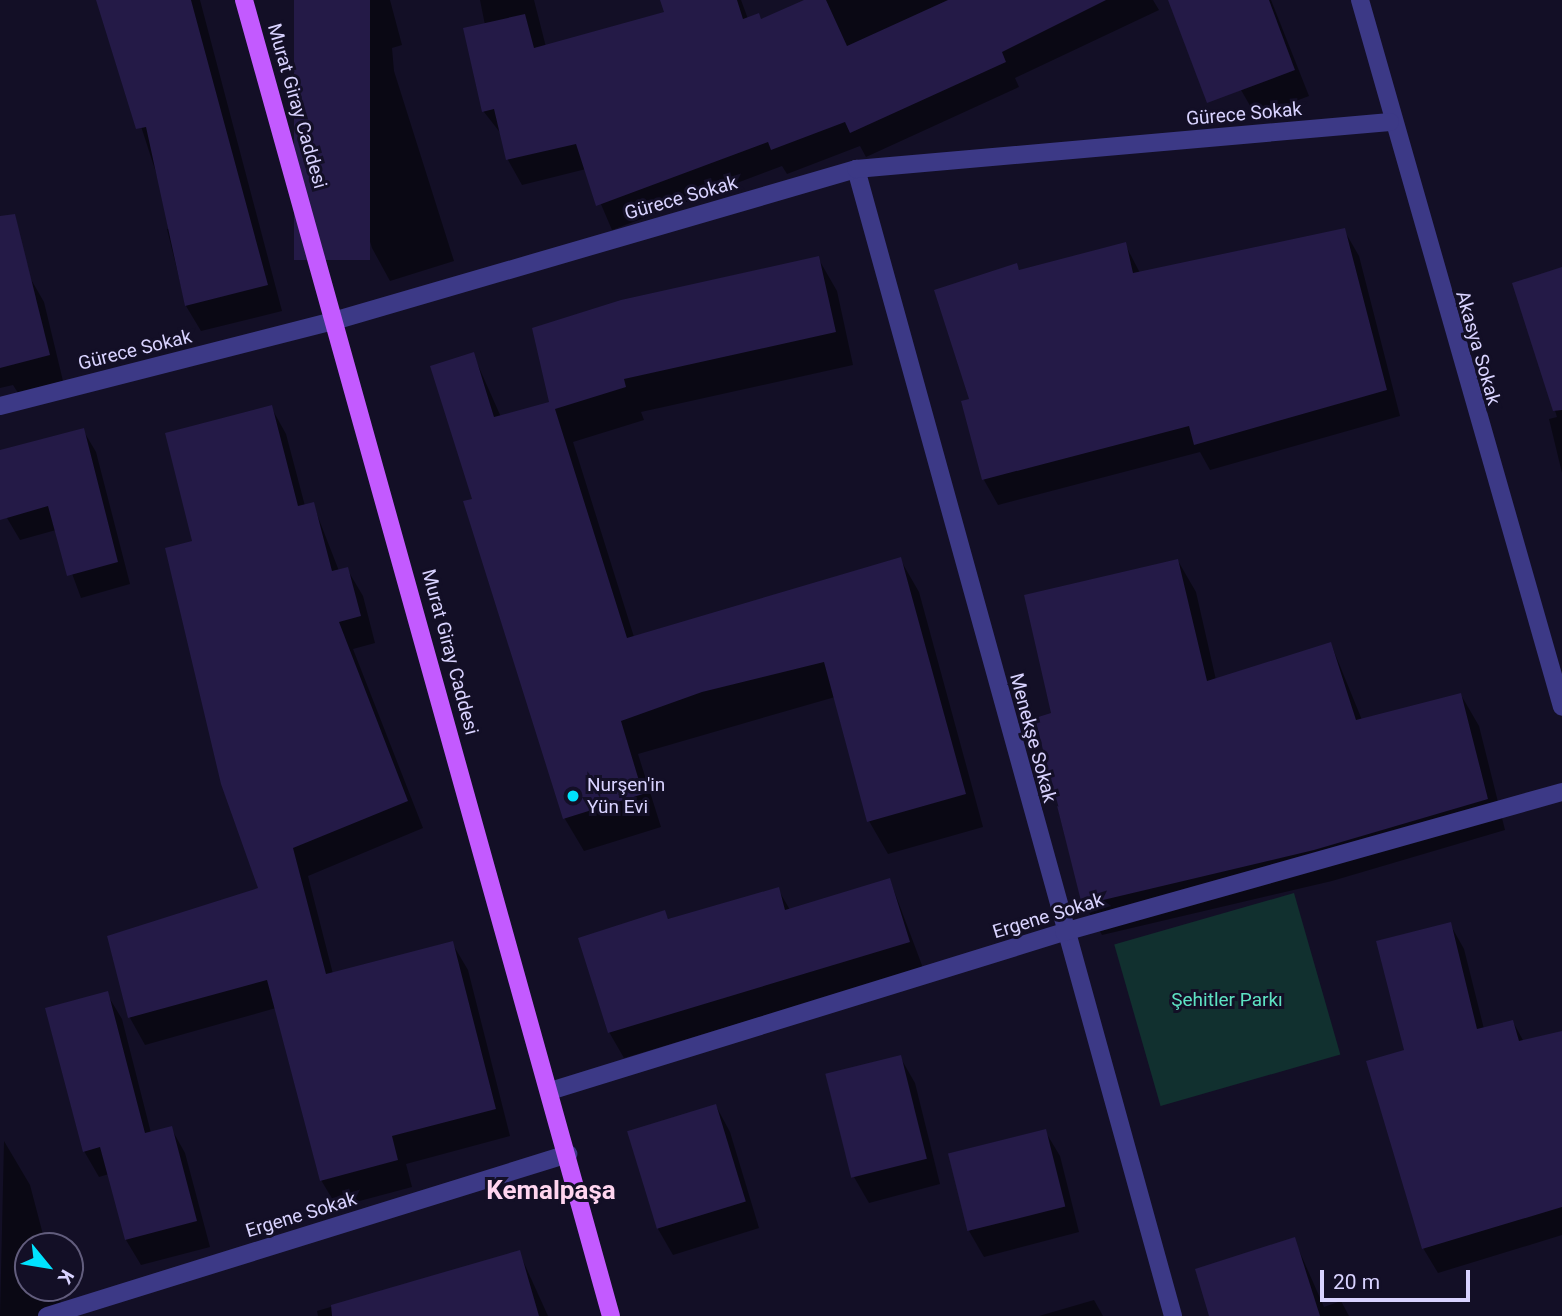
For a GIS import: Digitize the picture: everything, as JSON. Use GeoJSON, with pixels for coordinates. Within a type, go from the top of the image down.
{"type":"FeatureCollection","features":[{"type":"Feature","properties":{"kind":"main road","name":"Murat Giray Caddesi"},"geometry":{"type":"LineString","coordinates":[[244,0],[337,320],[611,1316]]}},
{"type":"Feature","properties":{"kind":"street","name":"Akasya Sokak"},"geometry":{"type":"LineString","coordinates":[[1360,0],[1390,122],[1562,707]]}},
{"type":"Feature","properties":{"kind":"street","name":"Gürece Sokak"},"geometry":{"type":"LineString","coordinates":[[0,405],[337,320],[856,169],[1390,122]]}},
{"type":"Feature","properties":{"kind":"street","name":"Menekşe Sokak"},"geometry":{"type":"LineString","coordinates":[[856,169],[1064,932],[1173,1316]]}},
{"type":"Feature","properties":{"kind":"street","name":"Ergene Sokak"},"geometry":{"type":"LineString","coordinates":[[550,1091],[1064,932],[1562,792]]}},
{"type":"Feature","properties":{"kind":"street","name":"Ergene Sokak"},"geometry":{"type":"LineString","coordinates":[[47,1316],[568,1154]]}},
{"type":"Feature","properties":{"kind":"green space","name":"Şehitler Parkı"},"geometry":{"type":"Polygon","coordinates":[[[1294,893],[1340,1054],[1161,1106],[1114,945],[1294,893]]]}},
{"type":"Feature","properties":{"kind":"building"},"geometry":{"type":"Polygon","coordinates":[[[96,0],[191,0],[268,285],[185,306],[146,127],[136,129],[96,0]]]}},
{"type":"Feature","properties":{"kind":"building"},"geometry":{"type":"Polygon","coordinates":[[[294,0],[370,0],[370,260],[294,260],[294,0]]]}},
{"type":"Feature","properties":{"kind":"building"},"geometry":{"type":"Polygon","coordinates":[[[660,0],[737,0],[743,19],[759,13],[761,19],[804,0],[826,0],[847,46],[948,0],[1106,0],[1002,52],[1006,62],[850,133],[845,122],[771,150],[768,142],[596,206],[576,144],[506,160],[494,109],[482,112],[463,28],[525,14],[534,48],[664,12],[660,0]]]}},
{"type":"Feature","properties":{"kind":"building"},"geometry":{"type":"Polygon","coordinates":[[[1168,0],[1269,0],[1295,70],[1207,103],[1168,0]]]}},
{"type":"Feature","properties":{"kind":"building"},"geometry":{"type":"Polygon","coordinates":[[[15,214],[50,355],[0,368],[0,216],[15,214]]]}},
{"type":"Feature","properties":{"kind":"building"},"geometry":{"type":"Polygon","coordinates":[[[1345,228],[1387,390],[1194,445],[1189,426],[982,480],[961,401],[969,399],[934,290],[1017,263],[1019,270],[1126,242],[1133,273],[1345,228]]]}},
{"type":"Feature","properties":{"kind":"building"},"geometry":{"type":"Polygon","coordinates":[[[819,256],[836,332],[624,379],[626,387],[555,409],[627,638],[901,557],[966,794],[867,822],[824,662],[702,692],[621,721],[643,794],[563,819],[463,501],[472,499],[430,366],[474,352],[494,417],[549,402],[532,328],[621,300],[819,256]]]}},
{"type":"Feature","properties":{"kind":"building"},"geometry":{"type":"Polygon","coordinates":[[[1562,267],[1562,410],[1553,411],[1512,283],[1562,267]]]}},
{"type":"Feature","properties":{"kind":"building"},"geometry":{"type":"Polygon","coordinates":[[[272,405],[298,506],[314,502],[332,571],[348,567],[361,616],[339,622],[408,801],[293,848],[326,974],[453,941],[496,1109],[392,1136],[398,1160],[320,1181],[267,980],[128,1018],[107,936],[258,888],[221,784],[165,548],[192,541],[165,433],[272,405]]]}},
{"type":"Feature","properties":{"kind":"building"},"geometry":{"type":"Polygon","coordinates":[[[84,428],[118,562],[67,576],[48,506],[0,520],[0,450],[84,428]]]}},
{"type":"Feature","properties":{"kind":"building"},"geometry":{"type":"Polygon","coordinates":[[[1178,559],[1207,681],[1331,642],[1356,720],[1461,693],[1488,799],[1314,850],[1082,905],[1035,718],[1051,713],[1024,595],[1178,559]]]}},
{"type":"Feature","properties":{"kind":"building"},"geometry":{"type":"Polygon","coordinates":[[[890,878],[910,942],[608,1033],[578,938],[665,910],[668,919],[779,887],[785,910],[890,878]]]}},
{"type":"Feature","properties":{"kind":"building"},"geometry":{"type":"Polygon","coordinates":[[[1451,922],[1477,1029],[1513,1020],[1519,1041],[1562,1031],[1562,1207],[1422,1249],[1366,1061],[1404,1050],[1376,941],[1451,922]]]}},
{"type":"Feature","properties":{"kind":"building"},"geometry":{"type":"Polygon","coordinates":[[[108,991],[145,1133],[172,1126],[197,1221],[125,1240],[100,1147],[83,1152],[45,1008],[108,991]]]}},
{"type":"Feature","properties":{"kind":"building"},"geometry":{"type":"Polygon","coordinates":[[[901,1055],[927,1159],[851,1178],[825,1074],[901,1055]]]}},
{"type":"Feature","properties":{"kind":"building"},"geometry":{"type":"Polygon","coordinates":[[[716,1104],[746,1202],[657,1229],[627,1131],[716,1104]]]}},
{"type":"Feature","properties":{"kind":"building"},"geometry":{"type":"Polygon","coordinates":[[[1046,1129],[1065,1207],[967,1231],[948,1153],[1046,1129]]]}},
{"type":"Feature","properties":{"kind":"building"},"geometry":{"type":"Polygon","coordinates":[[[1295,1237],[1320,1316],[1209,1316],[1195,1269],[1295,1237]]]}},
{"type":"Feature","properties":{"kind":"building"},"geometry":{"type":"Polygon","coordinates":[[[520,1250],[539,1316],[332,1316],[331,1305],[520,1250]]]}},
{"type":"Feature","properties":{"kind":"place","name":"Nurşen'in Yün Evi"},"geometry":{"type":"Point","coordinates":[573,796]}},
{"type":"Feature","properties":{"kind":"district","name":"Kemalpaşa"},"geometry":{"type":"Point","coordinates":[551,1191]}}]}
